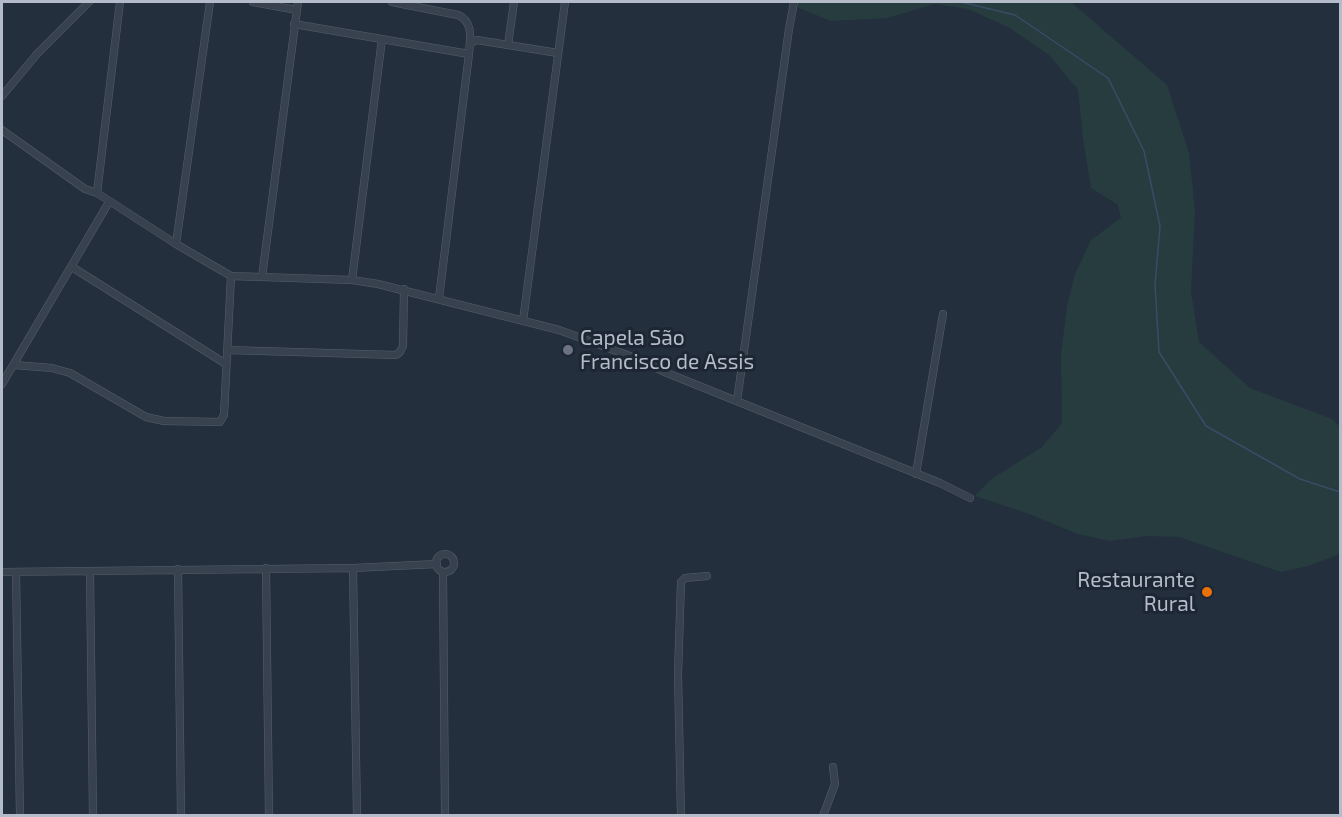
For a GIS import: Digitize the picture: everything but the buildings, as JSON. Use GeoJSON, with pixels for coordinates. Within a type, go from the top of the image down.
{"type":"FeatureCollection","features":[{"type":"Feature","properties":{"kind":"street"},"geometry":{"type":"LineString","coordinates":[[2,96],[37,54],[89,2]]}},
{"type":"Feature","properties":{"kind":"street"},"geometry":{"type":"LineString","coordinates":[[97,193],[120,2]]}},
{"type":"Feature","properties":{"kind":"street"},"geometry":{"type":"LineString","coordinates":[[176,244],[210,2]]}},
{"type":"Feature","properties":{"kind":"street"},"geometry":{"type":"LineString","coordinates":[[253,2],[297,10]]}},
{"type":"Feature","properties":{"kind":"street"},"geometry":{"type":"LineString","coordinates":[[262,277],[298,2]]}},
{"type":"Feature","properties":{"kind":"street"},"geometry":{"type":"LineString","coordinates":[[392,2],[426,4],[466,19],[469,26],[469,54],[439,298]]}},
{"type":"Feature","properties":{"kind":"street"},"geometry":{"type":"LineString","coordinates":[[508,45],[514,2]]}},
{"type":"Feature","properties":{"kind":"street"},"geometry":{"type":"LineString","coordinates":[[523,321],[565,2]]}},
{"type":"Feature","properties":{"kind":"street"},"geometry":{"type":"LineString","coordinates":[[737,400],[794,2]]}},
{"type":"Feature","properties":{"kind":"street"},"geometry":{"type":"LineString","coordinates":[[294,24],[469,54]]}},
{"type":"Feature","properties":{"kind":"street"},"geometry":{"type":"LineString","coordinates":[[352,280],[382,39]]}},
{"type":"Feature","properties":{"kind":"street"},"geometry":{"type":"LineString","coordinates":[[470,43],[477,40],[558,53]]}},
{"type":"Feature","properties":{"kind":"street"},"geometry":{"type":"LineString","coordinates":[[2,130],[85,189],[97,193],[231,276],[352,280],[404,289],[580,337],[960,491],[970,498]]}},
{"type":"Feature","properties":{"kind":"street"},"geometry":{"type":"LineString","coordinates":[[2,384],[109,202]]}},
{"type":"Feature","properties":{"kind":"street"},"geometry":{"type":"LineString","coordinates":[[72,267],[226,364]]}},
{"type":"Feature","properties":{"kind":"street"},"geometry":{"type":"LineString","coordinates":[[14,365],[52,368],[70,373],[146,417],[164,421],[217,423],[224,415],[231,276]]}},
{"type":"Feature","properties":{"kind":"street"},"geometry":{"type":"LineString","coordinates":[[227,350],[396,355],[403,346],[404,289]]}},
{"type":"Feature","properties":{"kind":"street"},"geometry":{"type":"LineString","coordinates":[[916,474],[943,314]]}},
{"type":"Feature","properties":{"kind":"street"},"geometry":{"type":"LineString","coordinates":[[437,564],[441,555],[453,558],[453,568],[443,572]]}},
{"type":"Feature","properties":{"kind":"street"},"geometry":{"type":"LineString","coordinates":[[2,572],[353,568],[437,564]]}},
{"type":"Feature","properties":{"kind":"street"},"geometry":{"type":"LineString","coordinates":[[437,564],[443,572],[445,816]]}},
{"type":"Feature","properties":{"kind":"street"},"geometry":{"type":"LineString","coordinates":[[266,568],[269,816]]}},
{"type":"Feature","properties":{"kind":"street"},"geometry":{"type":"LineString","coordinates":[[353,568],[357,816]]}},
{"type":"Feature","properties":{"kind":"street"},"geometry":{"type":"LineString","coordinates":[[178,569],[181,816]]}},
{"type":"Feature","properties":{"kind":"street"},"geometry":{"type":"LineString","coordinates":[[90,571],[93,816]]}},
{"type":"Feature","properties":{"kind":"street"},"geometry":{"type":"LineString","coordinates":[[16,572],[20,816]]}},
{"type":"Feature","properties":{"kind":"street"},"geometry":{"type":"LineString","coordinates":[[681,816],[678,674],[681,582],[685,578],[707,576]]}},
{"type":"Feature","properties":{"kind":"street"},"geometry":{"type":"LineString","coordinates":[[823,816],[835,784],[833,766]]}},
{"type":"Feature","properties":{"kind":"green space"},"geometry":{"type":"Polygon","coordinates":[[[788,2],[1071,2],[1167,85],[1189,153],[1195,210],[1191,292],[1199,342],[1250,388],[1332,419],[1340,427],[1340,554],[1308,566],[1281,572],[1179,537],[1147,536],[1110,541],[1078,534],[1032,515],[975,496],[990,480],[1042,447],[1062,423],[1061,355],[1067,306],[1075,274],[1091,240],[1121,218],[1118,205],[1091,188],[1078,90],[1049,55],[1008,27],[968,9],[935,4],[887,18],[831,21],[788,2]]]}},
{"type":"Feature","properties":{"kind":"waterway"},"geometry":{"type":"LineString","coordinates":[[961,2],[1015,15],[1108,78],[1144,151],[1160,226],[1155,285],[1159,352],[1206,426],[1300,479],[1340,492]]}},
{"type":"Feature","properties":{"kind":"place","name":"Capela São Francisco de Assis"},"geometry":{"type":"Point","coordinates":[568,350]}},
{"type":"Feature","properties":{"kind":"place","name":"Restaurante Rural"},"geometry":{"type":"Point","coordinates":[1207,592]}}]}
